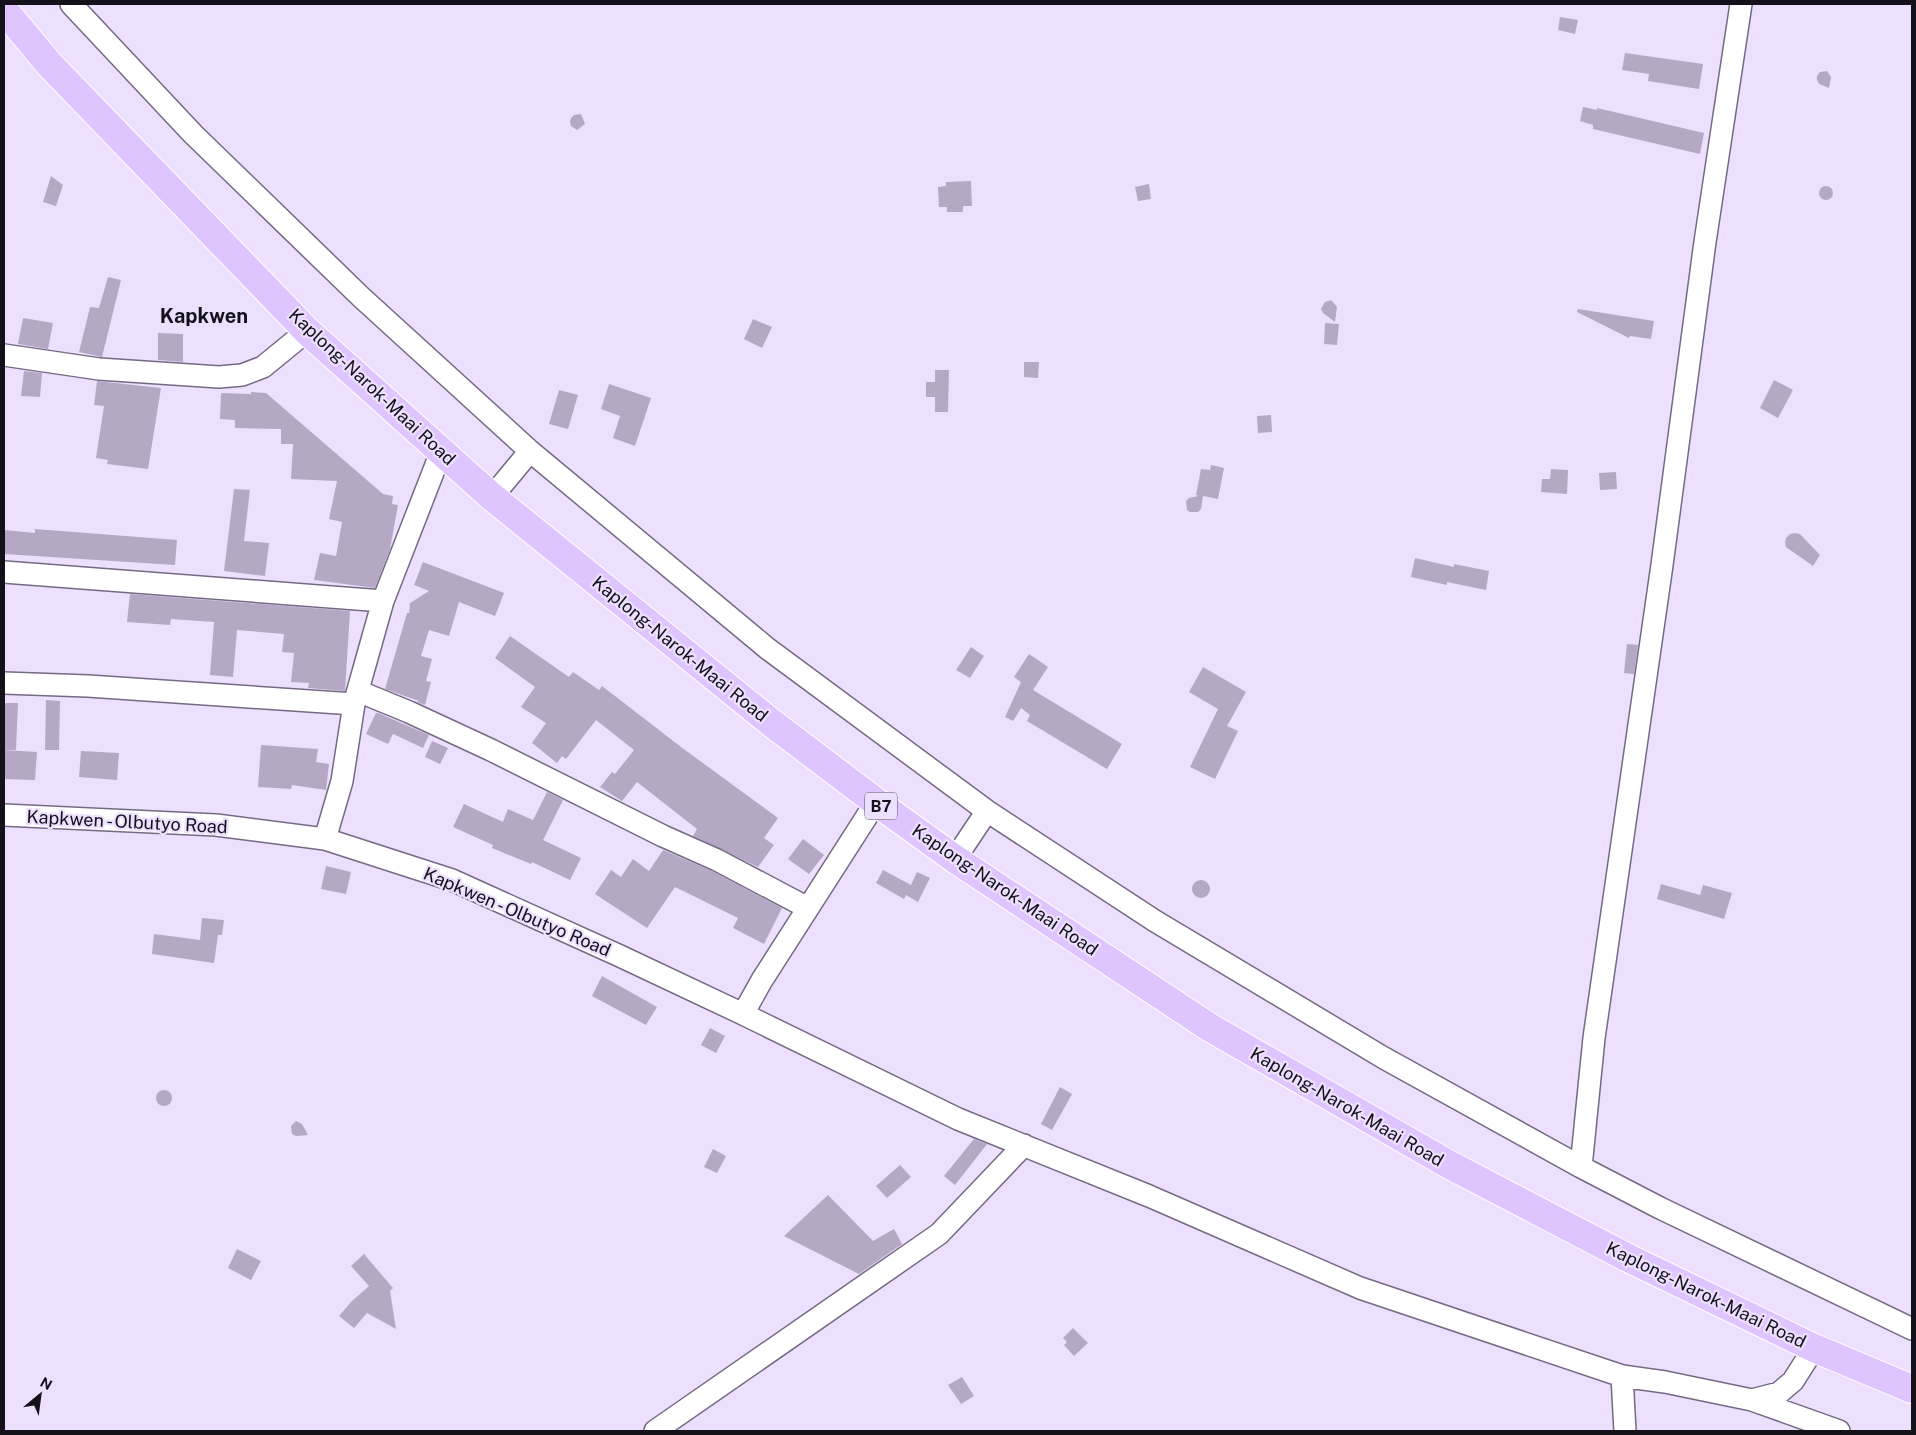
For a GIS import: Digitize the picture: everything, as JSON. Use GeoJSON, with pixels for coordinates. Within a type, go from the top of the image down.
{"type":"FeatureCollection","features":[{"type":"Feature","properties":{"kind":"highway","name":"Kaplong-Narok-Maai Road"},"geometry":{"type":"LineString","coordinates":[[4,10],[50,65],[307,331],[492,497],[773,724],[876,802],[955,859],[1209,1027],[1448,1164],[1628,1258],[1814,1348],[1912,1389]]}},
{"type":"Feature","properties":{"kind":"street"},"geometry":{"type":"LineString","coordinates":[[71,4],[193,134],[361,297],[530,451],[768,649],[987,811],[1156,921],[1384,1058],[1581,1167],[1660,1208],[1912,1329]]}},
{"type":"Feature","properties":{"kind":"street"},"geometry":{"type":"LineString","coordinates":[[1581,1167],[1594,1038],[1664,555],[1705,242],[1741,4]]}},
{"type":"Feature","properties":{"kind":"street"},"geometry":{"type":"LineString","coordinates":[[4,355],[99,369],[219,377],[242,375],[263,367],[307,331]]}},
{"type":"Feature","properties":{"kind":"street"},"geometry":{"type":"LineString","coordinates":[[492,497],[530,451]]}},
{"type":"Feature","properties":{"kind":"street"},"geometry":{"type":"LineString","coordinates":[[325,839],[342,781],[356,698],[383,601],[441,452]]}},
{"type":"Feature","properties":{"kind":"street"},"geometry":{"type":"LineString","coordinates":[[4,572],[383,601]]}},
{"type":"Feature","properties":{"kind":"street"},"geometry":{"type":"LineString","coordinates":[[4,683],[356,698],[410,712],[491,750],[663,836],[717,860],[808,908]]}},
{"type":"Feature","properties":{"kind":"street"},"geometry":{"type":"LineString","coordinates":[[744,1014],[762,980],[876,802]]}},
{"type":"Feature","properties":{"kind":"street"},"geometry":{"type":"LineString","coordinates":[[955,859],[987,811]]}},
{"type":"Feature","properties":{"kind":"street","name":"Kapkwen - Olbutyo Road"},"geometry":{"type":"LineString","coordinates":[[4,815],[216,825],[325,839],[452,880],[744,1014],[958,1119],[1158,1200],[1360,1288],[1622,1376],[1665,1382],[1752,1400],[1839,1431]]}},
{"type":"Feature","properties":{"kind":"street"},"geometry":{"type":"LineString","coordinates":[[655,1431],[939,1234],[1024,1145]]}},
{"type":"Feature","properties":{"kind":"street"},"geometry":{"type":"LineString","coordinates":[[1752,1400],[1779,1393],[1793,1381],[1814,1348]]}},
{"type":"Feature","properties":{"kind":"street"},"geometry":{"type":"LineString","coordinates":[[1622,1376],[1625,1431]]}},
{"type":"Feature","properties":{"kind":"building"},"geometry":{"type":"Polygon","coordinates":[[[1560,17],[1578,20],[1575,34],[1558,30],[1560,17]]]}},
{"type":"Feature","properties":{"kind":"building"},"geometry":{"type":"Polygon","coordinates":[[[1625,53],[1703,64],[1699,89],[1648,81],[1649,74],[1622,70],[1625,53]]]}},
{"type":"Feature","properties":{"kind":"building"},"geometry":{"type":"Polygon","coordinates":[[[1827,71],[1831,77],[1829,88],[1819,84],[1817,80],[1820,72],[1827,71]]]}},
{"type":"Feature","properties":{"kind":"building"},"geometry":{"type":"Polygon","coordinates":[[[1583,107],[1597,110],[1597,108],[1704,133],[1700,154],[1593,129],[1593,125],[1580,121],[1583,107]]]}},
{"type":"Feature","properties":{"kind":"building"},"geometry":{"type":"Polygon","coordinates":[[[581,114],[585,124],[577,130],[571,126],[571,118],[574,115],[581,114]]]}},
{"type":"Feature","properties":{"kind":"building"},"geometry":{"type":"Polygon","coordinates":[[[51,176],[63,185],[56,206],[43,202],[51,176]]]}},
{"type":"Feature","properties":{"kind":"building"},"geometry":{"type":"Polygon","coordinates":[[[971,181],[972,206],[963,206],[963,212],[947,212],[947,207],[939,207],[938,187],[946,186],[946,182],[971,181]]]}},
{"type":"Feature","properties":{"kind":"building"},"geometry":{"type":"Polygon","coordinates":[[[1149,184],[1151,199],[1138,201],[1135,187],[1149,184]]]}},
{"type":"Feature","properties":{"kind":"building"},"geometry":{"type":"Polygon","coordinates":[[[1823,186],[1829,186],[1833,193],[1829,200],[1823,200],[1819,196],[1819,190],[1823,186]]]}},
{"type":"Feature","properties":{"kind":"building"},"geometry":{"type":"Polygon","coordinates":[[[108,277],[121,280],[102,357],[79,352],[90,307],[99,308],[108,277]]]}},
{"type":"Feature","properties":{"kind":"building"},"geometry":{"type":"Polygon","coordinates":[[[1331,300],[1337,307],[1335,322],[1323,313],[1321,309],[1325,302],[1331,300]]]}},
{"type":"Feature","properties":{"kind":"building"},"geometry":{"type":"Polygon","coordinates":[[[1578,309],[1654,321],[1651,339],[1630,336],[1629,338],[1577,312],[1578,309]]]}},
{"type":"Feature","properties":{"kind":"building"},"geometry":{"type":"Polygon","coordinates":[[[23,318],[53,323],[48,349],[18,344],[23,318]]]}},
{"type":"Feature","properties":{"kind":"building"},"geometry":{"type":"Polygon","coordinates":[[[753,319],[772,327],[762,348],[744,339],[753,319]]]}},
{"type":"Feature","properties":{"kind":"building"},"geometry":{"type":"Polygon","coordinates":[[[1325,323],[1339,324],[1337,345],[1324,344],[1325,323]]]}},
{"type":"Feature","properties":{"kind":"building"},"geometry":{"type":"Polygon","coordinates":[[[158,333],[183,334],[183,362],[158,360],[158,333]]]}},
{"type":"Feature","properties":{"kind":"building"},"geometry":{"type":"Polygon","coordinates":[[[1024,362],[1039,362],[1038,378],[1024,377],[1024,362]]]}},
{"type":"Feature","properties":{"kind":"building"},"geometry":{"type":"Polygon","coordinates":[[[935,370],[949,370],[948,412],[935,412],[935,397],[926,397],[926,382],[935,382],[935,370]]]}},
{"type":"Feature","properties":{"kind":"building"},"geometry":{"type":"Polygon","coordinates":[[[24,371],[42,373],[40,397],[21,396],[24,371]]]}},
{"type":"Feature","properties":{"kind":"building"},"geometry":{"type":"Polygon","coordinates":[[[1774,380],[1793,390],[1778,418],[1760,408],[1774,380]]]}},
{"type":"Feature","properties":{"kind":"building"},"geometry":{"type":"Polygon","coordinates":[[[97,381],[161,388],[148,469],[107,464],[108,460],[96,458],[104,406],[94,405],[97,381]]]}},
{"type":"Feature","properties":{"kind":"building"},"geometry":{"type":"Polygon","coordinates":[[[609,384],[651,398],[635,446],[613,438],[620,416],[601,409],[609,384]]]}},
{"type":"Feature","properties":{"kind":"building"},"geometry":{"type":"Polygon","coordinates":[[[559,390],[578,395],[568,429],[549,424],[559,390]]]}},
{"type":"Feature","properties":{"kind":"building"},"geometry":{"type":"Polygon","coordinates":[[[251,392],[266,393],[383,494],[393,496],[392,504],[398,505],[390,549],[375,588],[314,580],[320,553],[336,556],[342,522],[329,519],[337,481],[291,479],[293,444],[281,444],[281,429],[235,428],[235,420],[220,419],[221,393],[251,394],[251,392]]]}},
{"type":"Feature","properties":{"kind":"building"},"geometry":{"type":"Polygon","coordinates":[[[1271,415],[1272,432],[1258,433],[1257,416],[1271,415]]]}},
{"type":"Feature","properties":{"kind":"building"},"geometry":{"type":"Polygon","coordinates":[[[1211,465],[1224,468],[1218,499],[1203,496],[1201,509],[1198,512],[1190,512],[1187,510],[1186,501],[1189,498],[1198,496],[1196,495],[1201,469],[1210,470],[1211,465]]]}},
{"type":"Feature","properties":{"kind":"building"},"geometry":{"type":"Polygon","coordinates":[[[1551,469],[1568,470],[1567,494],[1541,492],[1542,479],[1550,479],[1551,469]]]}},
{"type":"Feature","properties":{"kind":"building"},"geometry":{"type":"Polygon","coordinates":[[[1616,472],[1617,489],[1600,490],[1599,473],[1616,472]]]}},
{"type":"Feature","properties":{"kind":"building"},"geometry":{"type":"Polygon","coordinates":[[[234,489],[250,490],[244,541],[269,543],[265,576],[224,571],[234,489]]]}},
{"type":"Feature","properties":{"kind":"building"},"geometry":{"type":"Polygon","coordinates":[[[35,529],[177,540],[175,565],[4,554],[4,530],[35,533],[35,529]]]}},
{"type":"Feature","properties":{"kind":"building"},"geometry":{"type":"Polygon","coordinates":[[[1790,534],[1800,534],[1820,555],[1813,566],[1786,547],[1786,538],[1790,534]]]}},
{"type":"Feature","properties":{"kind":"building"},"geometry":{"type":"Polygon","coordinates":[[[1415,558],[1454,567],[1454,564],[1489,571],[1486,590],[1447,582],[1447,585],[1411,577],[1415,558]]]}},
{"type":"Feature","properties":{"kind":"building"},"geometry":{"type":"Polygon","coordinates":[[[423,562],[504,593],[495,616],[459,602],[449,636],[429,630],[421,656],[432,659],[426,681],[431,682],[425,705],[385,689],[407,613],[409,613],[410,603],[429,591],[414,585],[423,562]]]}},
{"type":"Feature","properties":{"kind":"building"},"geometry":{"type":"Polygon","coordinates":[[[130,594],[350,611],[345,691],[308,688],[309,683],[291,682],[294,653],[282,652],[284,634],[237,630],[233,677],[210,675],[214,622],[171,619],[170,625],[127,622],[130,594]]]}},
{"type":"Feature","properties":{"kind":"building"},"geometry":{"type":"Polygon","coordinates":[[[510,636],[569,677],[573,672],[599,690],[602,686],[778,818],[764,838],[774,845],[758,867],[693,836],[697,829],[637,782],[622,801],[600,787],[612,772],[615,774],[634,750],[596,720],[566,759],[562,756],[557,763],[532,743],[546,723],[521,707],[535,687],[495,658],[510,636]]]}},
{"type":"Feature","properties":{"kind":"building"},"geometry":{"type":"Polygon","coordinates":[[[1627,644],[1638,645],[1634,674],[1624,673],[1627,644]]]}},
{"type":"Feature","properties":{"kind":"building"},"geometry":{"type":"Polygon","coordinates":[[[971,647],[984,656],[970,678],[956,670],[971,647]]]}},
{"type":"Feature","properties":{"kind":"building"},"geometry":{"type":"Polygon","coordinates":[[[1029,654],[1048,667],[1033,690],[1122,744],[1107,769],[1027,721],[1030,715],[1021,708],[1013,721],[1005,717],[1021,682],[1014,677],[1029,654]]]}},
{"type":"Feature","properties":{"kind":"building"},"geometry":{"type":"Polygon","coordinates":[[[1203,667],[1246,692],[1227,726],[1238,731],[1215,779],[1190,767],[1218,709],[1189,692],[1203,667]]]}},
{"type":"Feature","properties":{"kind":"building"},"geometry":{"type":"Polygon","coordinates":[[[46,700],[60,701],[59,750],[45,750],[46,700]]]}},
{"type":"Feature","properties":{"kind":"building"},"geometry":{"type":"Polygon","coordinates":[[[4,703],[18,703],[16,750],[4,750],[4,703]]]}},
{"type":"Feature","properties":{"kind":"building"},"geometry":{"type":"Polygon","coordinates":[[[376,713],[429,735],[423,748],[393,734],[388,744],[366,734],[376,713]]]}},
{"type":"Feature","properties":{"kind":"building"},"geometry":{"type":"Polygon","coordinates":[[[432,741],[448,748],[440,764],[425,757],[432,741]]]}},
{"type":"Feature","properties":{"kind":"building"},"geometry":{"type":"Polygon","coordinates":[[[261,745],[318,749],[316,762],[329,764],[326,790],[292,785],[291,789],[258,787],[261,745]]]}},
{"type":"Feature","properties":{"kind":"building"},"geometry":{"type":"Polygon","coordinates":[[[4,750],[37,752],[35,780],[4,779],[4,750]]]}},
{"type":"Feature","properties":{"kind":"building"},"geometry":{"type":"Polygon","coordinates":[[[81,751],[119,753],[117,780],[79,777],[81,751]]]}},
{"type":"Feature","properties":{"kind":"building"},"geometry":{"type":"Polygon","coordinates":[[[547,792],[563,800],[543,840],[581,858],[570,880],[532,862],[531,864],[492,848],[493,845],[453,827],[464,804],[503,822],[508,809],[533,820],[547,792]]]}},
{"type":"Feature","properties":{"kind":"building"},"geometry":{"type":"Polygon","coordinates":[[[803,839],[824,855],[809,874],[788,859],[803,839]]]}},
{"type":"Feature","properties":{"kind":"building"},"geometry":{"type":"Polygon","coordinates":[[[663,850],[712,871],[782,908],[764,944],[733,928],[738,918],[675,887],[647,928],[595,894],[611,870],[621,877],[633,859],[649,871],[663,850]]]}},
{"type":"Feature","properties":{"kind":"building"},"geometry":{"type":"Polygon","coordinates":[[[326,866],[351,872],[346,894],[321,889],[326,866]]]}},
{"type":"Feature","properties":{"kind":"building"},"geometry":{"type":"Polygon","coordinates":[[[883,870],[911,885],[917,872],[930,878],[918,902],[906,895],[904,899],[876,883],[883,870]]]}},
{"type":"Feature","properties":{"kind":"building"},"geometry":{"type":"Polygon","coordinates":[[[1201,880],[1207,883],[1210,889],[1207,895],[1201,898],[1195,895],[1192,889],[1195,883],[1201,880]]]}},
{"type":"Feature","properties":{"kind":"building"},"geometry":{"type":"Polygon","coordinates":[[[1661,884],[1700,895],[1703,885],[1732,893],[1724,919],[1657,899],[1661,884]]]}},
{"type":"Feature","properties":{"kind":"building"},"geometry":{"type":"Polygon","coordinates":[[[202,918],[224,920],[222,935],[218,935],[214,963],[152,954],[154,934],[200,940],[202,918]]]}},
{"type":"Feature","properties":{"kind":"building"},"geometry":{"type":"Polygon","coordinates":[[[602,976],[657,1007],[646,1025],[592,996],[602,976]]]}},
{"type":"Feature","properties":{"kind":"building"},"geometry":{"type":"Polygon","coordinates":[[[710,1028],[725,1036],[716,1053],[701,1045],[710,1028]]]}},
{"type":"Feature","properties":{"kind":"building"},"geometry":{"type":"Polygon","coordinates":[[[1060,1087],[1072,1094],[1052,1130],[1041,1124],[1060,1087]]]}},
{"type":"Feature","properties":{"kind":"building"},"geometry":{"type":"Polygon","coordinates":[[[164,1090],[172,1098],[164,1106],[156,1098],[164,1090]]]}},
{"type":"Feature","properties":{"kind":"building"},"geometry":{"type":"Polygon","coordinates":[[[296,1121],[302,1124],[308,1135],[296,1136],[292,1134],[291,1126],[296,1121]]]}},
{"type":"Feature","properties":{"kind":"building"},"geometry":{"type":"Polygon","coordinates":[[[974,1139],[987,1144],[955,1185],[944,1176],[974,1139]]]}},
{"type":"Feature","properties":{"kind":"building"},"geometry":{"type":"Polygon","coordinates":[[[713,1149],[726,1156],[717,1173],[704,1167],[713,1149]]]}},
{"type":"Feature","properties":{"kind":"building"},"geometry":{"type":"Polygon","coordinates":[[[900,1165],[911,1177],[887,1198],[876,1186],[900,1165]]]}},
{"type":"Feature","properties":{"kind":"building"},"geometry":{"type":"Polygon","coordinates":[[[828,1195],[873,1241],[894,1229],[902,1244],[859,1274],[784,1236],[828,1195]]]}},
{"type":"Feature","properties":{"kind":"building"},"geometry":{"type":"Polygon","coordinates":[[[237,1249],[261,1261],[251,1280],[228,1268],[237,1249]]]}},
{"type":"Feature","properties":{"kind":"building"},"geometry":{"type":"Polygon","coordinates":[[[364,1254],[393,1288],[390,1291],[396,1329],[367,1313],[354,1328],[339,1316],[369,1286],[351,1266],[364,1254]]]}},
{"type":"Feature","properties":{"kind":"building"},"geometry":{"type":"Polygon","coordinates":[[[1073,1328],[1088,1343],[1074,1356],[1064,1345],[1067,1342],[1063,1338],[1073,1328]]]}},
{"type":"Feature","properties":{"kind":"building"},"geometry":{"type":"Polygon","coordinates":[[[962,1377],[974,1396],[961,1404],[948,1385],[962,1377]]]}},
{"type":"Feature","properties":{"kind":"district","name":"Kapkwen"},"geometry":{"type":"Point","coordinates":[204,316]}}]}
